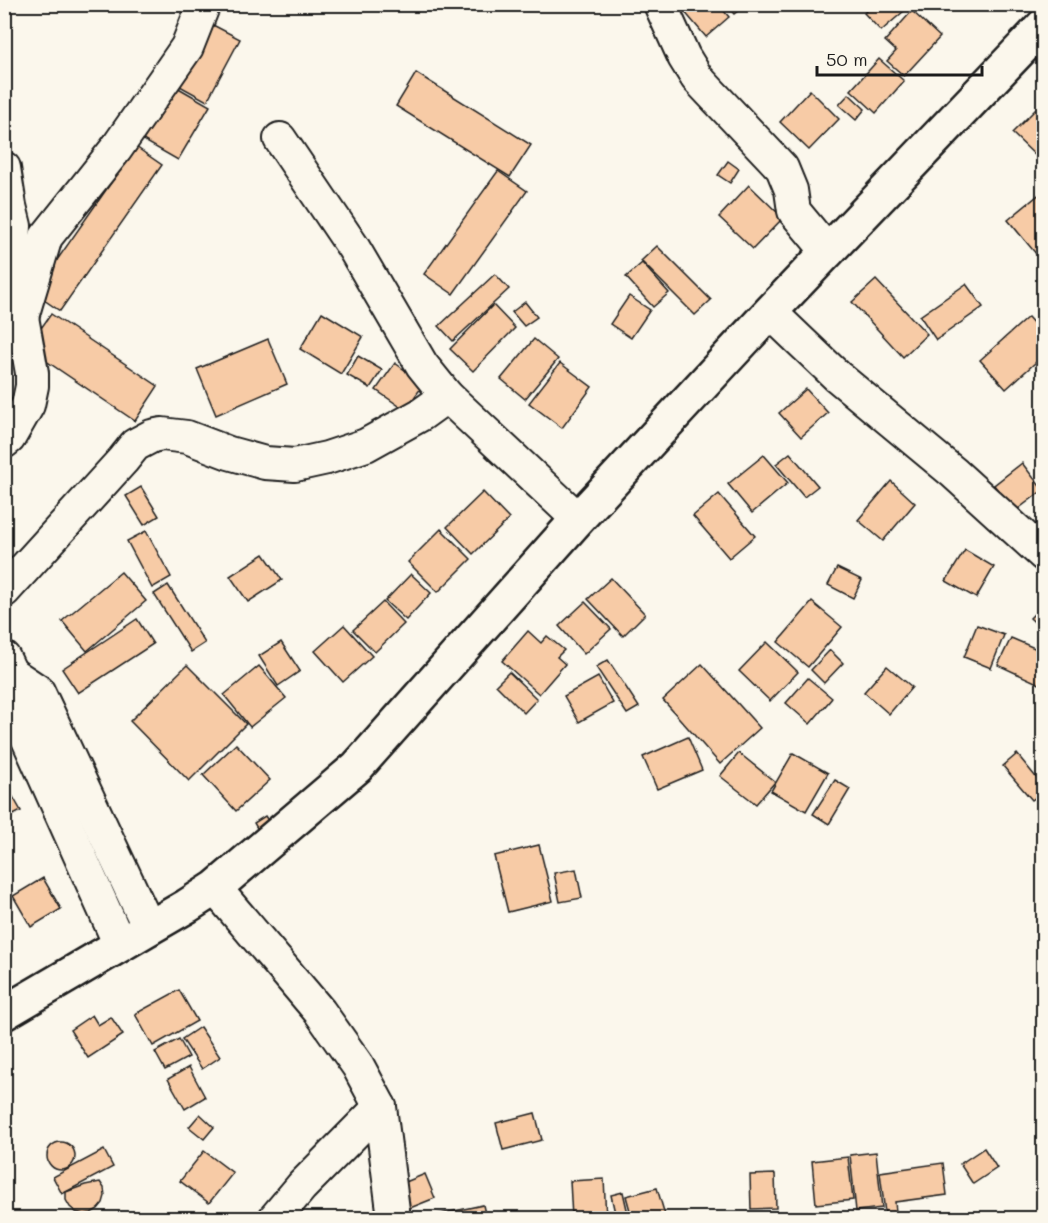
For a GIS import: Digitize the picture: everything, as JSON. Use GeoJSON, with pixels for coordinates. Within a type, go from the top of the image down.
{"type":"FeatureCollection","features":[{"type":"Feature","properties":{"kind":"main road"},"geometry":{"type":"LineString","coordinates":[[4,1013],[215,888],[357,767],[578,519],[770,312],[1044,26]]}},
{"type":"Feature","properties":{"kind":"street"},"geometry":{"type":"LineString","coordinates":[[22,317],[46,237],[116,149],[187,47],[204,4]]}},
{"type":"Feature","properties":{"kind":"street"},"geometry":{"type":"LineString","coordinates":[[660,4],[684,57],[697,78],[782,168],[791,190],[794,211],[828,252]]}},
{"type":"Feature","properties":{"kind":"street"},"geometry":{"type":"LineString","coordinates":[[280,139],[353,247],[422,365],[447,396],[578,519]]}},
{"type":"Feature","properties":{"kind":"street"},"geometry":{"type":"LineString","coordinates":[[4,168],[15,225],[14,286],[32,373],[28,405],[9,438],[4,442]]}},
{"type":"Feature","properties":{"kind":"street"},"geometry":{"type":"LineString","coordinates":[[770,312],[837,376],[954,473],[1044,555]]}},
{"type":"Feature","properties":{"kind":"street"},"geometry":{"type":"LineString","coordinates":[[4,591],[135,445],[152,436],[172,434],[187,437],[229,453],[265,463],[295,465],[327,458],[366,445],[422,414],[447,396]]}},
{"type":"Feature","properties":{"kind":"street"},"geometry":{"type":"LineString","coordinates":[[8,665],[38,691],[149,928]]}},
{"type":"Feature","properties":{"kind":"street"},"geometry":{"type":"LineString","coordinates":[[8,665],[12,704],[120,945]]}},
{"type":"Feature","properties":{"kind":"street"},"geometry":{"type":"LineString","coordinates":[[215,888],[320,1012],[358,1066],[381,1107],[394,1218]]}},
{"type":"Feature","properties":{"kind":"street"},"geometry":{"type":"LineString","coordinates":[[275,1218],[302,1186],[381,1107]]}},
{"type":"Feature","properties":{"kind":"building"},"geometry":{"type":"Polygon","coordinates":[[[678,4],[718,4],[729,17],[706,37],[678,4]]]}},
{"type":"Feature","properties":{"kind":"building"},"geometry":{"type":"Polygon","coordinates":[[[720,4],[737,4],[740,9],[734,14],[726,5],[723,8],[720,4]]]}},
{"type":"Feature","properties":{"kind":"building"},"geometry":{"type":"Polygon","coordinates":[[[873,4],[898,4],[904,11],[881,31],[864,13],[873,4]]]}},
{"type":"Feature","properties":{"kind":"building"},"geometry":{"type":"Polygon","coordinates":[[[912,11],[940,37],[904,76],[887,61],[896,51],[885,41],[912,11]]]}},
{"type":"Feature","properties":{"kind":"building"},"geometry":{"type":"Polygon","coordinates":[[[211,24],[240,39],[207,101],[178,85],[211,24]]]}},
{"type":"Feature","properties":{"kind":"building"},"geometry":{"type":"Polygon","coordinates":[[[879,59],[904,81],[876,113],[851,90],[879,59]]]}},
{"type":"Feature","properties":{"kind":"building"},"geometry":{"type":"Polygon","coordinates":[[[416,73],[531,145],[510,177],[396,106],[416,73]]]}},
{"type":"Feature","properties":{"kind":"building"},"geometry":{"type":"Polygon","coordinates":[[[175,86],[210,106],[178,160],[143,140],[175,86]]]}},
{"type":"Feature","properties":{"kind":"building"},"geometry":{"type":"Polygon","coordinates":[[[810,90],[839,119],[809,150],[780,122],[810,90]]]}},
{"type":"Feature","properties":{"kind":"building"},"geometry":{"type":"Polygon","coordinates":[[[849,94],[865,109],[856,120],[839,105],[849,94]]]}},
{"type":"Feature","properties":{"kind":"building"},"geometry":{"type":"Polygon","coordinates":[[[1044,101],[1044,156],[1040,160],[1012,133],[1044,101]]]}},
{"type":"Feature","properties":{"kind":"building"},"geometry":{"type":"Polygon","coordinates":[[[136,147],[162,165],[60,311],[34,293],[136,147]]]}},
{"type":"Feature","properties":{"kind":"building"},"geometry":{"type":"Polygon","coordinates":[[[728,161],[739,169],[730,183],[718,175],[728,161]]]}},
{"type":"Feature","properties":{"kind":"building"},"geometry":{"type":"Polygon","coordinates":[[[498,171],[527,191],[453,294],[424,274],[498,171]]]}},
{"type":"Feature","properties":{"kind":"building"},"geometry":{"type":"Polygon","coordinates":[[[749,185],[783,218],[753,249],[719,217],[749,185]]]}},
{"type":"Feature","properties":{"kind":"building"},"geometry":{"type":"Polygon","coordinates":[[[1042,192],[1044,194],[1044,259],[1042,261],[1008,220],[1042,192]]]}},
{"type":"Feature","properties":{"kind":"building"},"geometry":{"type":"Polygon","coordinates":[[[657,246],[711,300],[695,315],[641,261],[657,246]]]}},
{"type":"Feature","properties":{"kind":"building"},"geometry":{"type":"Polygon","coordinates":[[[642,263],[669,293],[653,307],[626,277],[642,263]]]}},
{"type":"Feature","properties":{"kind":"building"},"geometry":{"type":"Polygon","coordinates":[[[495,274],[509,289],[453,341],[439,326],[495,274]]]}},
{"type":"Feature","properties":{"kind":"building"},"geometry":{"type":"Polygon","coordinates":[[[876,280],[927,334],[903,357],[852,302],[876,280]]]}},
{"type":"Feature","properties":{"kind":"building"},"geometry":{"type":"Polygon","coordinates":[[[966,284],[983,307],[936,340],[920,316],[966,284]]]}},
{"type":"Feature","properties":{"kind":"building"},"geometry":{"type":"Polygon","coordinates":[[[629,296],[650,310],[631,338],[610,324],[629,296]]]}},
{"type":"Feature","properties":{"kind":"building"},"geometry":{"type":"Polygon","coordinates":[[[525,302],[537,317],[524,326],[512,312],[525,302]]]}},
{"type":"Feature","properties":{"kind":"building"},"geometry":{"type":"Polygon","coordinates":[[[493,305],[515,328],[473,371],[450,349],[493,305]]]}},
{"type":"Feature","properties":{"kind":"building"},"geometry":{"type":"Polygon","coordinates":[[[322,312],[363,337],[341,374],[300,349],[322,312]]]}},
{"type":"Feature","properties":{"kind":"building"},"geometry":{"type":"Polygon","coordinates":[[[51,314],[158,386],[135,421],[27,348],[51,314]]]}},
{"type":"Feature","properties":{"kind":"building"},"geometry":{"type":"Polygon","coordinates":[[[1028,317],[1044,335],[1044,355],[1006,389],[980,360],[1028,317]]]}},
{"type":"Feature","properties":{"kind":"building"},"geometry":{"type":"Polygon","coordinates":[[[268,339],[287,384],[216,415],[197,369],[268,339]]]}},
{"type":"Feature","properties":{"kind":"building"},"geometry":{"type":"Polygon","coordinates":[[[534,339],[558,359],[525,399],[501,379],[534,339]]]}},
{"type":"Feature","properties":{"kind":"building"},"geometry":{"type":"Polygon","coordinates":[[[358,356],[382,370],[370,388],[347,375],[358,356]]]}},
{"type":"Feature","properties":{"kind":"building"},"geometry":{"type":"Polygon","coordinates":[[[395,363],[424,384],[405,410],[376,390],[395,363]]]}},
{"type":"Feature","properties":{"kind":"building"},"geometry":{"type":"Polygon","coordinates":[[[560,363],[592,387],[562,428],[529,403],[560,363]]]}},
{"type":"Feature","properties":{"kind":"building"},"geometry":{"type":"Polygon","coordinates":[[[806,389],[828,413],[801,437],[779,413],[806,389]]]}},
{"type":"Feature","properties":{"kind":"building"},"geometry":{"type":"Polygon","coordinates":[[[790,453],[818,486],[804,497],[776,464],[790,453]]]}},
{"type":"Feature","properties":{"kind":"building"},"geometry":{"type":"Polygon","coordinates":[[[764,455],[788,483],[752,513],[728,484],[764,455]]]}},
{"type":"Feature","properties":{"kind":"building"},"geometry":{"type":"Polygon","coordinates":[[[1022,463],[1043,490],[1014,512],[994,485],[1022,463]]]}},
{"type":"Feature","properties":{"kind":"building"},"geometry":{"type":"Polygon","coordinates":[[[891,481],[915,503],[883,541],[858,520],[891,481]]]}},
{"type":"Feature","properties":{"kind":"building"},"geometry":{"type":"Polygon","coordinates":[[[141,487],[159,516],[144,525],[126,496],[141,487]]]}},
{"type":"Feature","properties":{"kind":"building"},"geometry":{"type":"Polygon","coordinates":[[[483,492],[509,519],[473,554],[447,527],[483,492]]]}},
{"type":"Feature","properties":{"kind":"building"},"geometry":{"type":"Polygon","coordinates":[[[719,494],[755,536],[729,558],[693,516],[719,494]]]}},
{"type":"Feature","properties":{"kind":"building"},"geometry":{"type":"Polygon","coordinates":[[[441,529],[471,559],[438,592],[408,562],[441,529]]]}},
{"type":"Feature","properties":{"kind":"building"},"geometry":{"type":"Polygon","coordinates":[[[146,531],[171,577],[152,588],[127,541],[146,531]]]}},
{"type":"Feature","properties":{"kind":"building"},"geometry":{"type":"Polygon","coordinates":[[[965,550],[994,567],[976,598],[946,581],[965,550]]]}},
{"type":"Feature","properties":{"kind":"building"},"geometry":{"type":"Polygon","coordinates":[[[264,554],[282,580],[248,602],[230,576],[264,554]]]}},
{"type":"Feature","properties":{"kind":"building"},"geometry":{"type":"Polygon","coordinates":[[[837,568],[862,580],[853,598],[828,585],[837,568]]]}},
{"type":"Feature","properties":{"kind":"building"},"geometry":{"type":"Polygon","coordinates":[[[121,572],[146,601],[87,651],[62,621],[121,572]]]}},
{"type":"Feature","properties":{"kind":"building"},"geometry":{"type":"Polygon","coordinates":[[[411,574],[431,593],[406,620],[385,601],[411,574]]]}},
{"type":"Feature","properties":{"kind":"building"},"geometry":{"type":"Polygon","coordinates":[[[611,578],[645,614],[623,636],[588,599],[611,578]]]}},
{"type":"Feature","properties":{"kind":"building"},"geometry":{"type":"Polygon","coordinates":[[[168,585],[205,643],[191,652],[154,594],[168,585]]]}},
{"type":"Feature","properties":{"kind":"building"},"geometry":{"type":"Polygon","coordinates":[[[383,602],[404,624],[375,652],[353,630],[383,602]]]}},
{"type":"Feature","properties":{"kind":"building"},"geometry":{"type":"Polygon","coordinates":[[[585,602],[611,629],[584,654],[559,626],[585,602]]]}},
{"type":"Feature","properties":{"kind":"building"},"geometry":{"type":"Polygon","coordinates":[[[812,602],[842,627],[808,667],[778,642],[812,602]]]}},
{"type":"Feature","properties":{"kind":"building"},"geometry":{"type":"Polygon","coordinates":[[[1044,604],[1044,631],[1030,618],[1044,604]]]}},
{"type":"Feature","properties":{"kind":"building"},"geometry":{"type":"Polygon","coordinates":[[[137,619],[153,644],[78,693],[62,669],[137,619]]]}},
{"type":"Feature","properties":{"kind":"building"},"geometry":{"type":"Polygon","coordinates":[[[344,625],[372,656],[343,682],[315,651],[344,625]]]}},
{"type":"Feature","properties":{"kind":"building"},"geometry":{"type":"Polygon","coordinates":[[[977,625],[1004,635],[991,668],[964,657],[977,625]]]}},
{"type":"Feature","properties":{"kind":"building"},"geometry":{"type":"Polygon","coordinates":[[[528,631],[541,643],[547,636],[564,650],[557,657],[565,664],[539,694],[502,661],[528,631]]]}},
{"type":"Feature","properties":{"kind":"building"},"geometry":{"type":"Polygon","coordinates":[[[1011,638],[1044,652],[1044,686],[998,665],[1011,638]]]}},
{"type":"Feature","properties":{"kind":"building"},"geometry":{"type":"Polygon","coordinates":[[[281,642],[300,671],[278,686],[259,656],[281,642]]]}},
{"type":"Feature","properties":{"kind":"building"},"geometry":{"type":"Polygon","coordinates":[[[767,642],[798,672],[770,701],[739,671],[767,642]]]}},
{"type":"Feature","properties":{"kind":"building"},"geometry":{"type":"Polygon","coordinates":[[[830,650],[843,663],[824,683],[811,670],[830,650]]]}},
{"type":"Feature","properties":{"kind":"building"},"geometry":{"type":"Polygon","coordinates":[[[608,660],[639,707],[627,714],[596,667],[608,660]]]}},
{"type":"Feature","properties":{"kind":"building"},"geometry":{"type":"Polygon","coordinates":[[[702,664],[760,728],[720,764],[663,700],[702,664]]]}},
{"type":"Feature","properties":{"kind":"building"},"geometry":{"type":"Polygon","coordinates":[[[187,665],[246,724],[189,781],[130,721],[187,665]]]}},
{"type":"Feature","properties":{"kind":"building"},"geometry":{"type":"Polygon","coordinates":[[[259,666],[286,698],[250,727],[224,695],[259,666]]]}},
{"type":"Feature","properties":{"kind":"building"},"geometry":{"type":"Polygon","coordinates":[[[887,666],[912,687],[889,714],[864,692],[887,666]]]}},
{"type":"Feature","properties":{"kind":"building"},"geometry":{"type":"Polygon","coordinates":[[[509,672],[537,699],[524,713],[496,685],[509,672]]]}},
{"type":"Feature","properties":{"kind":"building"},"geometry":{"type":"Polygon","coordinates":[[[598,677],[613,703],[579,722],[564,696],[598,677]]]}},
{"type":"Feature","properties":{"kind":"building"},"geometry":{"type":"Polygon","coordinates":[[[808,678],[832,698],[810,724],[786,703],[808,678]]]}},
{"type":"Feature","properties":{"kind":"building"},"geometry":{"type":"Polygon","coordinates":[[[688,737],[702,770],[657,789],[643,757],[688,737]]]}},
{"type":"Feature","properties":{"kind":"building"},"geometry":{"type":"Polygon","coordinates":[[[236,744],[270,780],[236,811],[203,775],[236,744]]]}},
{"type":"Feature","properties":{"kind":"building"},"geometry":{"type":"Polygon","coordinates":[[[739,753],[775,782],[756,804],[720,776],[739,753]]]}},
{"type":"Feature","properties":{"kind":"building"},"geometry":{"type":"Polygon","coordinates":[[[793,753],[828,773],[806,811],[771,791],[793,753]]]}},
{"type":"Feature","properties":{"kind":"building"},"geometry":{"type":"Polygon","coordinates":[[[1017,754],[1044,787],[1044,791],[1032,800],[1003,766],[1017,754]]]}},
{"type":"Feature","properties":{"kind":"building"},"geometry":{"type":"Polygon","coordinates":[[[835,780],[850,789],[829,824],[813,814],[835,780]]]}},
{"type":"Feature","properties":{"kind":"building"},"geometry":{"type":"Polygon","coordinates":[[[4,781],[21,811],[4,820],[4,781]]]}},
{"type":"Feature","properties":{"kind":"building"},"geometry":{"type":"Polygon","coordinates":[[[265,816],[273,828],[261,835],[254,823],[265,816]]]}},
{"type":"Feature","properties":{"kind":"building"},"geometry":{"type":"Polygon","coordinates":[[[539,845],[553,901],[508,912],[494,856],[539,845]]]}},
{"type":"Feature","properties":{"kind":"building"},"geometry":{"type":"Polygon","coordinates":[[[576,869],[582,898],[560,902],[554,873],[576,869]]]}},
{"type":"Feature","properties":{"kind":"building"},"geometry":{"type":"Polygon","coordinates":[[[43,878],[61,909],[31,927],[13,896],[43,878]]]}},
{"type":"Feature","properties":{"kind":"building"},"geometry":{"type":"Polygon","coordinates":[[[179,990],[197,1021],[153,1046],[135,1014],[179,990]]]}},
{"type":"Feature","properties":{"kind":"building"},"geometry":{"type":"Polygon","coordinates":[[[92,1015],[98,1025],[111,1017],[123,1035],[88,1058],[70,1030],[92,1015]]]}},
{"type":"Feature","properties":{"kind":"building"},"geometry":{"type":"Polygon","coordinates":[[[200,1027],[220,1057],[202,1069],[182,1039],[200,1027]]]}},
{"type":"Feature","properties":{"kind":"building"},"geometry":{"type":"Polygon","coordinates":[[[179,1039],[189,1057],[165,1070],[155,1052],[179,1039]]]}},
{"type":"Feature","properties":{"kind":"building"},"geometry":{"type":"Polygon","coordinates":[[[189,1067],[205,1097],[185,1109],[168,1079],[189,1067]]]}},
{"type":"Feature","properties":{"kind":"building"},"geometry":{"type":"Polygon","coordinates":[[[535,1113],[542,1140],[503,1150],[496,1123],[535,1113]]]}},
{"type":"Feature","properties":{"kind":"building"},"geometry":{"type":"Polygon","coordinates":[[[200,1114],[214,1127],[204,1139],[189,1127],[200,1114]]]}},
{"type":"Feature","properties":{"kind":"building"},"geometry":{"type":"Polygon","coordinates":[[[61,1142],[71,1146],[75,1156],[71,1166],[61,1170],[51,1166],[47,1156],[51,1146],[61,1142]]]}},
{"type":"Feature","properties":{"kind":"building"},"geometry":{"type":"Polygon","coordinates":[[[984,1148],[997,1168],[973,1184],[960,1164],[984,1148]]]}},
{"type":"Feature","properties":{"kind":"building"},"geometry":{"type":"Polygon","coordinates":[[[104,1150],[113,1167],[62,1194],[53,1177],[104,1150]]]}},
{"type":"Feature","properties":{"kind":"building"},"geometry":{"type":"Polygon","coordinates":[[[204,1151],[233,1173],[209,1203],[180,1181],[204,1151]]]}},
{"type":"Feature","properties":{"kind":"building"},"geometry":{"type":"Polygon","coordinates":[[[876,1152],[882,1208],[856,1211],[850,1155],[876,1152]]]}},
{"type":"Feature","properties":{"kind":"building"},"geometry":{"type":"Polygon","coordinates":[[[848,1157],[853,1200],[816,1204],[812,1161],[848,1157]]]}},
{"type":"Feature","properties":{"kind":"building"},"geometry":{"type":"Polygon","coordinates":[[[943,1163],[947,1195],[895,1202],[896,1212],[885,1213],[880,1172],[943,1163]]]}},
{"type":"Feature","properties":{"kind":"building"},"geometry":{"type":"Polygon","coordinates":[[[425,1174],[435,1198],[405,1210],[396,1186],[425,1174]]]}},
{"type":"Feature","properties":{"kind":"building"},"geometry":{"type":"Polygon","coordinates":[[[775,1174],[776,1208],[751,1209],[750,1175],[775,1174]]]}},
{"type":"Feature","properties":{"kind":"building"},"geometry":{"type":"Polygon","coordinates":[[[604,1179],[606,1218],[572,1218],[570,1181],[604,1179]]]}},
{"type":"Feature","properties":{"kind":"building"},"geometry":{"type":"Polygon","coordinates":[[[100,1182],[105,1196],[98,1209],[84,1214],[70,1207],[66,1200],[66,1192],[100,1182]]]}},
{"type":"Feature","properties":{"kind":"building"},"geometry":{"type":"Polygon","coordinates":[[[657,1188],[665,1215],[652,1218],[632,1218],[626,1196],[657,1188]]]}},
{"type":"Feature","properties":{"kind":"building"},"geometry":{"type":"Polygon","coordinates":[[[623,1192],[629,1218],[616,1218],[611,1195],[623,1192]]]}},
{"type":"Feature","properties":{"kind":"building"},"geometry":{"type":"Polygon","coordinates":[[[483,1205],[486,1218],[422,1218],[483,1205]]]}}]}
